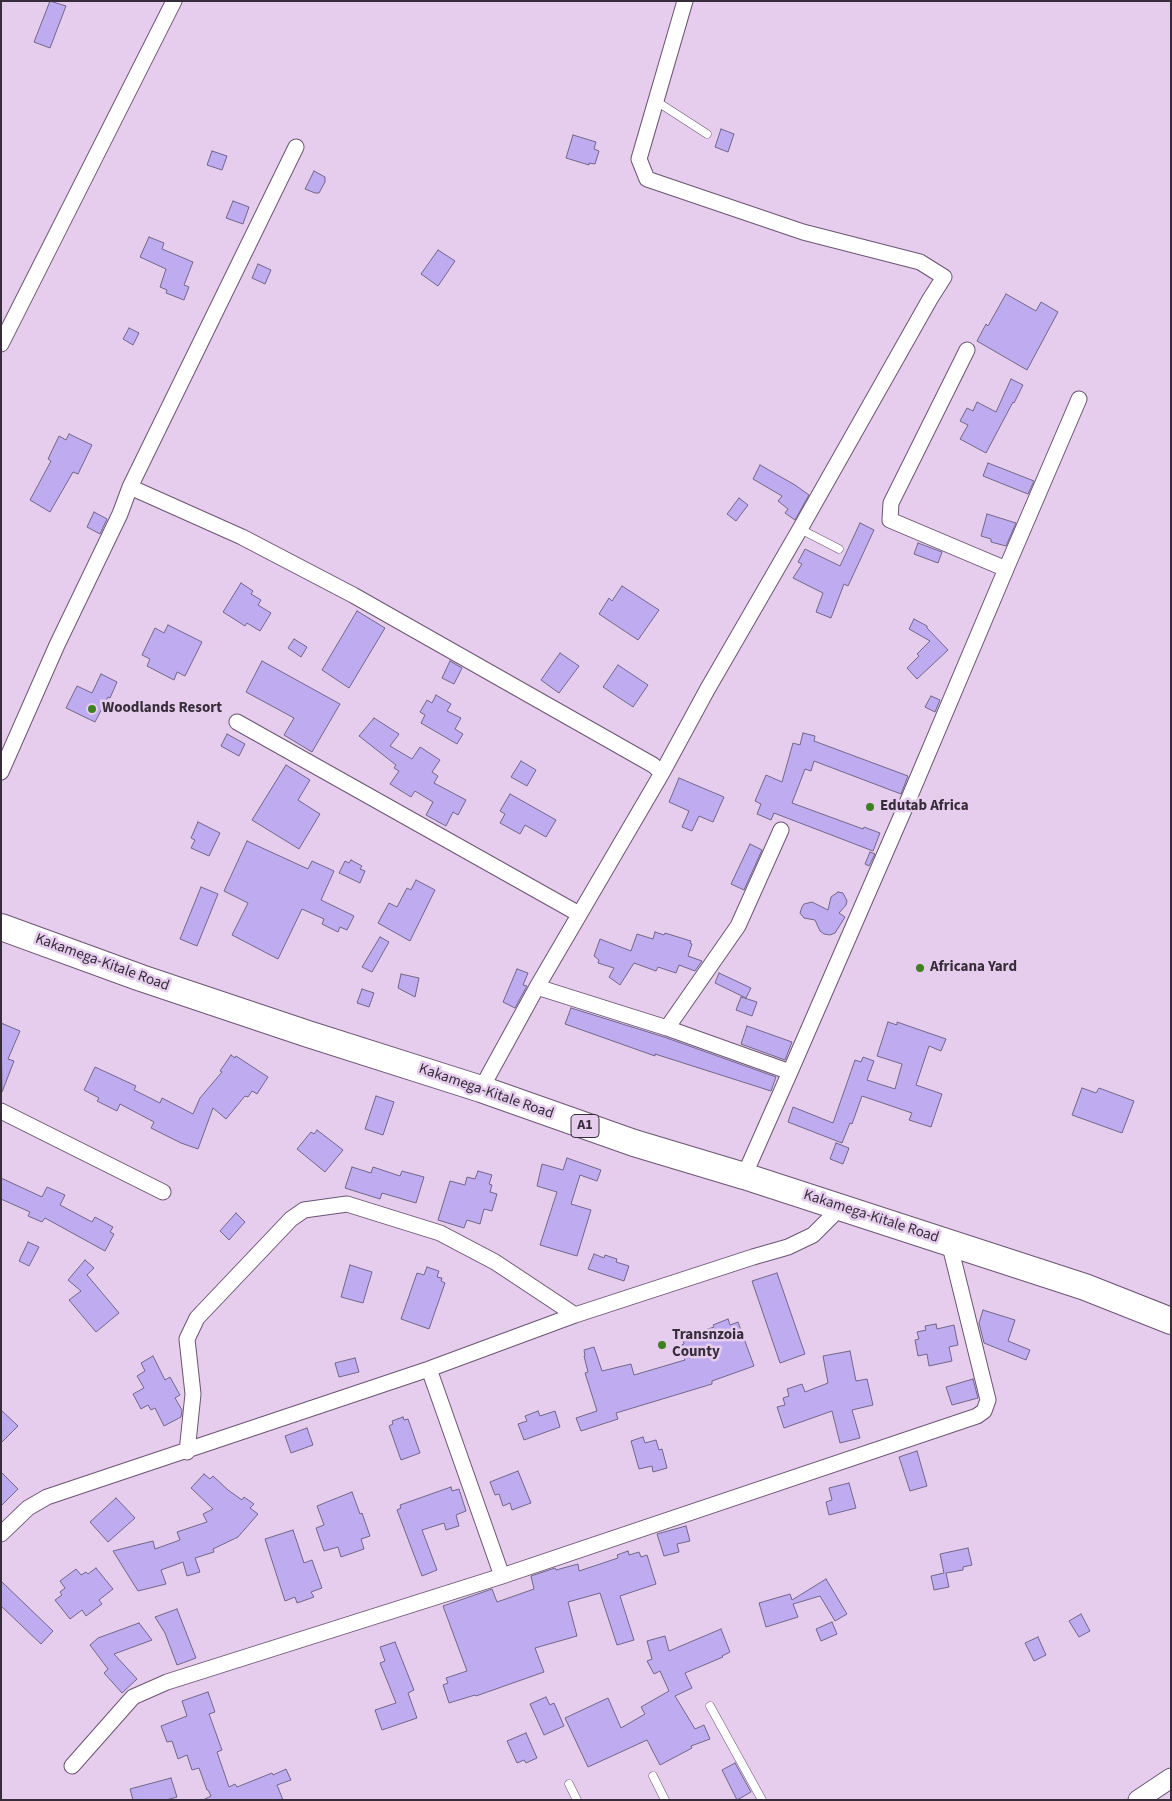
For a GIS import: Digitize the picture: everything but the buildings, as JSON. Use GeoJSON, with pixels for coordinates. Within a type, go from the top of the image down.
{"type":"FeatureCollection","features":[{"type":"Feature","properties":{"kind":"highway","name":"Kakamega-Kitale Road"},"geometry":{"type":"LineString","coordinates":[[4,932],[308,1034],[481,1089],[634,1143],[744,1176],[1085,1287],[1171,1320]]}},
{"type":"Feature","properties":{"kind":"street"},"geometry":{"type":"LineString","coordinates":[[1,344],[174,1]]}},
{"type":"Feature","properties":{"kind":"street"},"geometry":{"type":"LineString","coordinates":[[481,1089],[537,987],[662,773],[706,690],[944,277],[920,262],[803,232],[647,179],[639,159],[685,1]]}},
{"type":"Feature","properties":{"kind":"street"},"geometry":{"type":"LineString","coordinates":[[1,772],[57,644],[120,514],[130,488],[296,147]]}},
{"type":"Feature","properties":{"kind":"street"},"geometry":{"type":"LineString","coordinates":[[967,350],[891,503],[890,520],[1006,569]]}},
{"type":"Feature","properties":{"kind":"street"},"geometry":{"type":"LineString","coordinates":[[744,1176],[911,794],[1079,399]]}},
{"type":"Feature","properties":{"kind":"street"},"geometry":{"type":"LineString","coordinates":[[130,488],[242,537],[344,591],[662,773]]}},
{"type":"Feature","properties":{"kind":"street"},"geometry":{"type":"LineString","coordinates":[[237,722],[579,914]]}},
{"type":"Feature","properties":{"kind":"street"},"geometry":{"type":"LineString","coordinates":[[667,1028],[738,926],[781,830]]}},
{"type":"Feature","properties":{"kind":"street"},"geometry":{"type":"LineString","coordinates":[[537,987],[667,1028],[790,1072]]}},
{"type":"Feature","properties":{"kind":"street"},"geometry":{"type":"LineString","coordinates":[[1,1111],[163,1192]]}},
{"type":"Feature","properties":{"kind":"street"},"geometry":{"type":"LineString","coordinates":[[187,1452],[193,1394],[187,1339],[197,1318],[291,1219],[304,1210],[348,1204],[440,1233],[495,1262],[575,1315]]}},
{"type":"Feature","properties":{"kind":"street"},"geometry":{"type":"LineString","coordinates":[[1,1534],[28,1508],[47,1497],[187,1452],[428,1370],[575,1315],[788,1247],[813,1235],[840,1208]]}},
{"type":"Feature","properties":{"kind":"street"},"geometry":{"type":"LineString","coordinates":[[72,1766],[133,1697],[146,1690],[502,1576],[977,1416],[984,1411],[988,1400],[949,1242]]}},
{"type":"Feature","properties":{"kind":"street"},"geometry":{"type":"LineString","coordinates":[[428,1370],[502,1576]]}},
{"type":"Feature","properties":{"kind":"street"},"geometry":{"type":"LineString","coordinates":[[1138,1800],[1170,1781]]}},
{"type":"Feature","properties":{"kind":"lane"},"geometry":{"type":"LineString","coordinates":[[656,101],[707,134]]}},
{"type":"Feature","properties":{"kind":"lane"},"geometry":{"type":"LineString","coordinates":[[800,529],[839,549]]}},
{"type":"Feature","properties":{"kind":"lane"},"geometry":{"type":"LineString","coordinates":[[710,1706],[762,1800]]}},
{"type":"Feature","properties":{"kind":"lane"},"geometry":{"type":"LineString","coordinates":[[653,1776],[665,1800]]}},
{"type":"Feature","properties":{"kind":"lane"},"geometry":{"type":"LineString","coordinates":[[569,1784],[577,1800]]}},
{"type":"Feature","properties":{"kind":"place","name":"Woodlands Resort"},"geometry":{"type":"Point","coordinates":[92,709]}},
{"type":"Feature","properties":{"kind":"place","name":"Edutab Africa"},"geometry":{"type":"Point","coordinates":[870,807]}},
{"type":"Feature","properties":{"kind":"place","name":"Africana Yard"},"geometry":{"type":"Point","coordinates":[920,968]}},
{"type":"Feature","properties":{"kind":"place","name":"Transnzoia County"},"geometry":{"type":"Point","coordinates":[662,1345]}}]}
